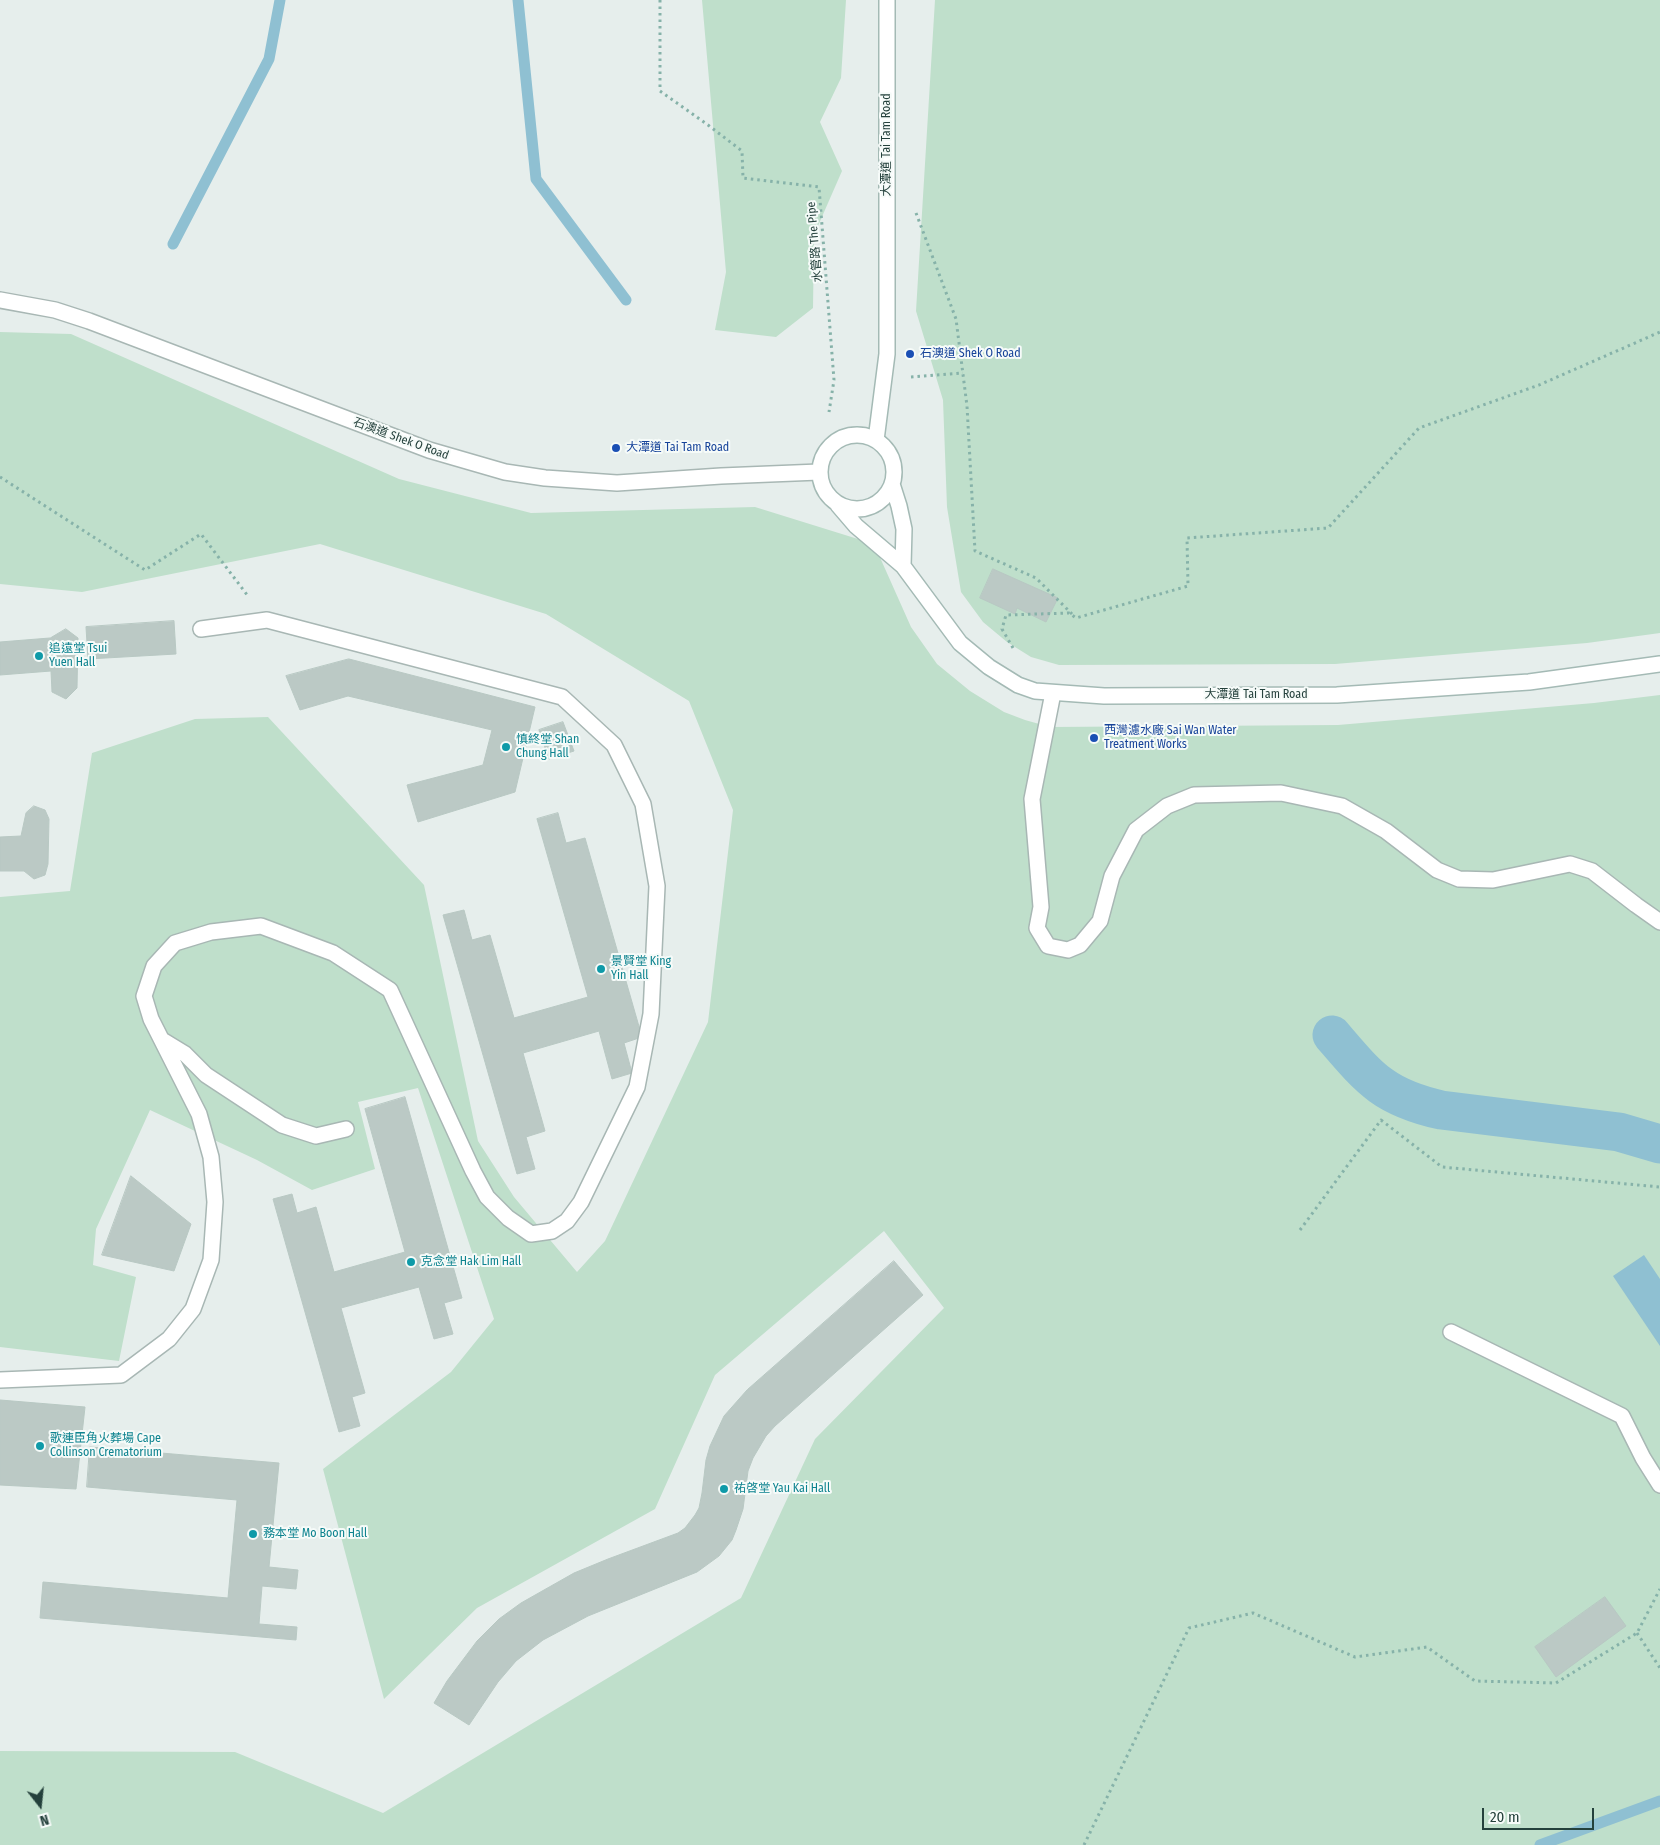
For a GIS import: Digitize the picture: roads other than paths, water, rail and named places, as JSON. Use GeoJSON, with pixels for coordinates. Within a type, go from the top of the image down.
{"type":"FeatureCollection","features":[{"type":"Feature","properties":{"kind":"main road","name":"大潭道 Tai Tam Road"},"geometry":{"type":"LineString","coordinates":[[876,440],[887,354],[887,0]]}},
{"type":"Feature","properties":{"kind":"main road","name":"石澳道 Shek O Road"},"geometry":{"type":"LineString","coordinates":[[0,300],[55,310],[429,450],[505,472],[545,478],[617,483],[819,472]]}},
{"type":"Feature","properties":{"kind":"main road"},"geometry":{"type":"LineString","coordinates":[[850,436],[864,436],[876,440],[884,446],[890,454],[894,474],[888,494],[870,508],[859,509],[848,508],[838,504],[828,496],[821,485],[819,472],[822,460],[828,449],[838,440],[850,436]]}},
{"type":"Feature","properties":{"kind":"main road"},"geometry":{"type":"LineString","coordinates":[[892,484],[904,530],[903,566]]}},
{"type":"Feature","properties":{"kind":"main road","name":"大潭道 Tai Tam Road"},"geometry":{"type":"LineString","coordinates":[[838,504],[856,526],[903,566],[960,643],[989,667],[1018,685],[1034,691],[1053,694],[1104,696],[1337,695],[1529,682],[1660,664]]}},
{"type":"Feature","properties":{"kind":"main road"},"geometry":{"type":"LineString","coordinates":[[0,1380],[121,1375],[168,1339],[193,1309],[211,1260],[215,1202],[211,1157],[199,1114],[151,1019],[144,996],[154,966],[176,943],[211,932],[261,926],[333,953],[390,990],[473,1171],[487,1197],[508,1218],[531,1234],[552,1231],[567,1221],[581,1202],[637,1087],[651,1014],[657,886],[643,804],[614,745],[562,697],[266,620],[201,629]]}},
{"type":"Feature","properties":{"kind":"main road"},"geometry":{"type":"LineString","coordinates":[[1053,694],[1032,799],[1040,907],[1037,928],[1048,946],[1068,950],[1080,945],[1100,920],[1112,876],[1136,830],[1167,806],[1194,795],[1281,793],[1342,806],[1386,832],[1437,870],[1458,879],[1492,880],[1570,864],[1592,871],[1660,922]]}},
{"type":"Feature","properties":{"kind":"main road"},"geometry":{"type":"LineString","coordinates":[[162,1040],[185,1054],[206,1075],[282,1125],[316,1136],[346,1129]]}},
{"type":"Feature","properties":{"kind":"main road"},"geometry":{"type":"LineString","coordinates":[[1451,1332],[1622,1416],[1643,1458],[1660,1485]]}},
{"type":"Feature","properties":{"kind":"water"},"geometry":{"type":"Polygon","coordinates":[[[1644,1255],[1660,1279],[1660,1346],[1613,1276],[1644,1255]]]}},
{"type":"Feature","properties":{"kind":"waterway"},"geometry":{"type":"LineString","coordinates":[[173,244],[269,59],[280,0]]}},
{"type":"Feature","properties":{"kind":"waterway"},"geometry":{"type":"LineString","coordinates":[[518,0],[536,179],[626,300]]}},
{"type":"Feature","properties":{"kind":"waterway"},"geometry":{"type":"LineString","coordinates":[[1332,1035],[1356,1063],[1379,1084],[1391,1092],[1421,1105],[1441,1110],[1619,1132],[1660,1144]]}},
{"type":"Feature","properties":{"kind":"waterway"},"geometry":{"type":"LineString","coordinates":[[1540,1845],[1660,1801]]}},
{"type":"Feature","properties":{"kind":"place","name":"石澳道 Shek O Road"},"geometry":{"type":"Point","coordinates":[910,354]}},
{"type":"Feature","properties":{"kind":"place","name":"大潭道 Tai Tam Road"},"geometry":{"type":"Point","coordinates":[616,448]}},
{"type":"Feature","properties":{"kind":"place","name":"追遠堂 Tsui Yuen Hall"},"geometry":{"type":"Point","coordinates":[39,656]}},
{"type":"Feature","properties":{"kind":"place","name":"西灣濾水廠 Sai Wan Water Treatment Works"},"geometry":{"type":"Point","coordinates":[1094,738]}},
{"type":"Feature","properties":{"kind":"place","name":"慎終堂 Shan Chung Hall"},"geometry":{"type":"Point","coordinates":[506,747]}},
{"type":"Feature","properties":{"kind":"place","name":"景賢堂 King Yin Hall"},"geometry":{"type":"Point","coordinates":[601,969]}},
{"type":"Feature","properties":{"kind":"place","name":"克念堂 Hak Lim Hall"},"geometry":{"type":"Point","coordinates":[411,1262]}},
{"type":"Feature","properties":{"kind":"place","name":"歌連臣角火葬場 Cape Collinson Crematorium"},"geometry":{"type":"Point","coordinates":[40,1446]}},
{"type":"Feature","properties":{"kind":"place","name":"祐啓堂 Yau Kai Hall"},"geometry":{"type":"Point","coordinates":[724,1489]}},
{"type":"Feature","properties":{"kind":"place","name":"務本堂 Mo Boon Hall"},"geometry":{"type":"Point","coordinates":[253,1534]}}]}
